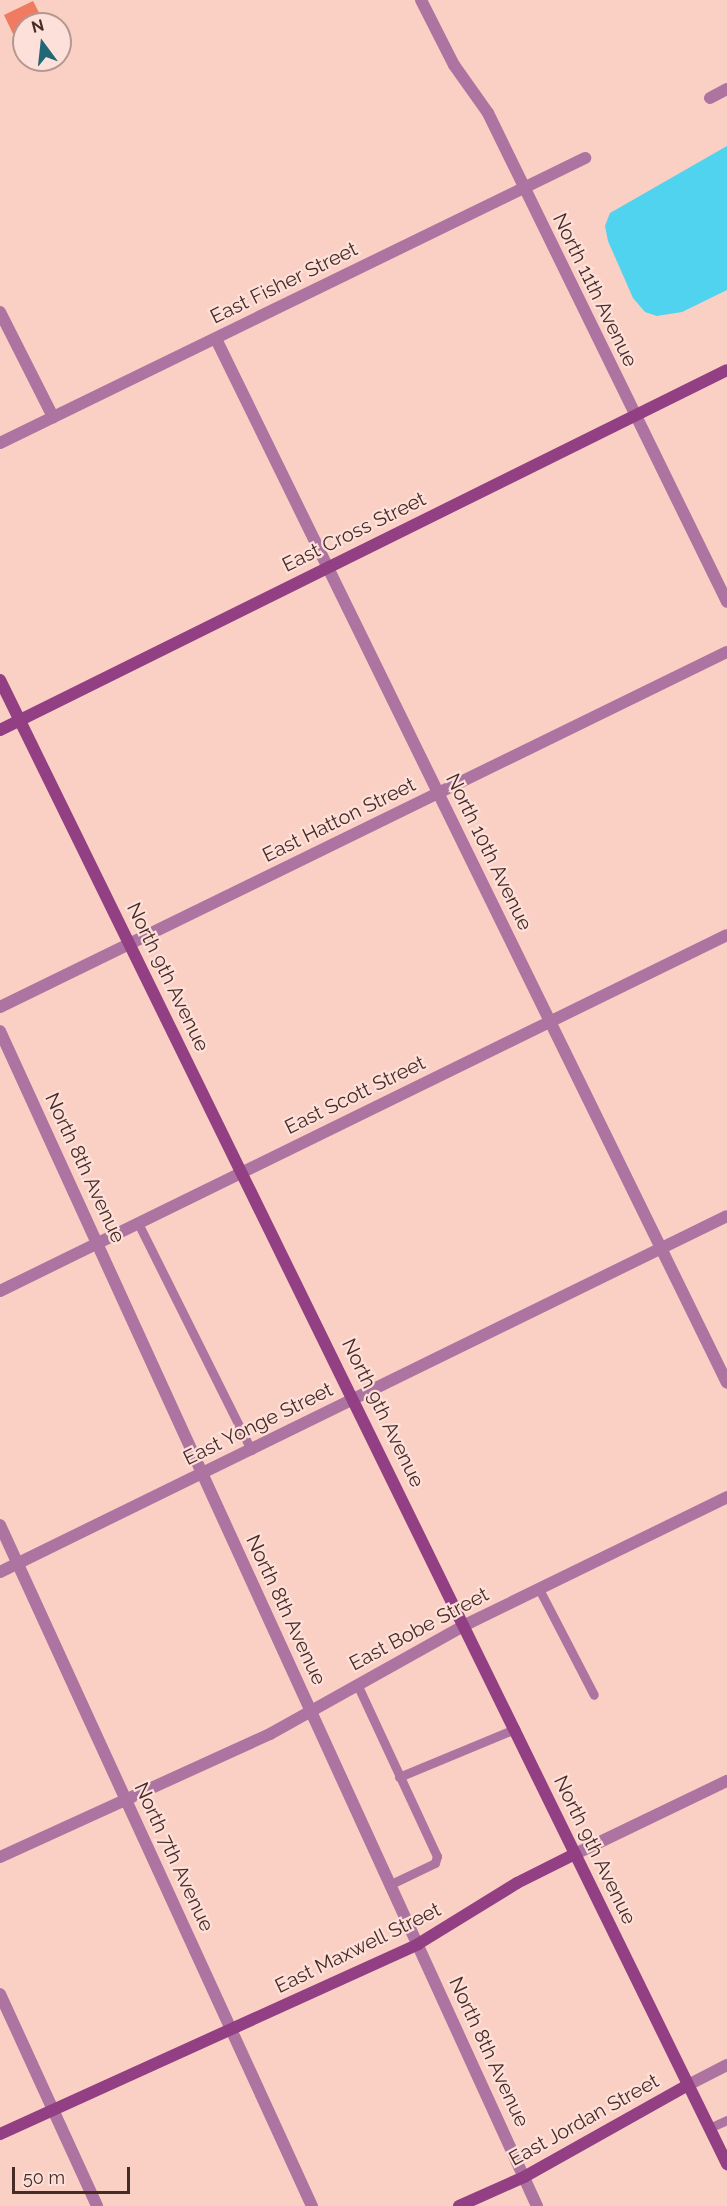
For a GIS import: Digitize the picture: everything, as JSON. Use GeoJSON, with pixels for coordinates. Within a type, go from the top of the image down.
{"type":"FeatureCollection","features":[{"type":"Feature","properties":{"kind":"street","name":"North 11th Avenue"},"geometry":{"type":"LineString","coordinates":[[422,0],[454,64],[488,113],[727,602]]}},
{"type":"Feature","properties":{"kind":"street"},"geometry":{"type":"LineString","coordinates":[[710,98],[727,89]]}},
{"type":"Feature","properties":{"kind":"street","name":"East Fisher Street"},"geometry":{"type":"LineString","coordinates":[[0,443],[585,158]]}},
{"type":"Feature","properties":{"kind":"street"},"geometry":{"type":"LineString","coordinates":[[0,312],[53,417]]}},
{"type":"Feature","properties":{"kind":"street","name":"North 10th Avenue"},"geometry":{"type":"LineString","coordinates":[[216,339],[727,1383]]}},
{"type":"Feature","properties":{"kind":"street","name":"East Cross Street"},"geometry":{"type":"LineString","coordinates":[[0,730],[727,370]]}},
{"type":"Feature","properties":{"kind":"street","name":"East Hatton Street"},"geometry":{"type":"LineString","coordinates":[[0,1007],[727,652]]}},
{"type":"Feature","properties":{"kind":"street","name":"North 9th Avenue"},"geometry":{"type":"LineString","coordinates":[[0,680],[465,1625],[727,2164]]}},
{"type":"Feature","properties":{"kind":"street","name":"East Scott Street"},"geometry":{"type":"LineString","coordinates":[[0,1291],[727,935]]}},
{"type":"Feature","properties":{"kind":"street","name":"North 8th Avenue"},"geometry":{"type":"LineString","coordinates":[[0,1031],[537,2206]]}},
{"type":"Feature","properties":{"kind":"street","name":"East Yonge Street"},"geometry":{"type":"LineString","coordinates":[[0,1572],[727,1216]]}},
{"type":"Feature","properties":{"kind":"street","name":"East Bobe Street"},"geometry":{"type":"LineString","coordinates":[[0,1857],[270,1734],[465,1625],[727,1497]]}},
{"type":"Feature","properties":{"kind":"street","name":"North 7th Avenue"},"geometry":{"type":"LineString","coordinates":[[0,1525],[312,2206]]}},
{"type":"Feature","properties":{"kind":"street","name":"East Maxwell Street"},"geometry":{"type":"LineString","coordinates":[[0,2134],[54,2112],[418,1944],[575,1854],[727,1781]]}},
{"type":"Feature","properties":{"kind":"street"},"geometry":{"type":"LineString","coordinates":[[0,1994],[97,2206]]}},
{"type":"Feature","properties":{"kind":"street","name":"East Jordan Street"},"geometry":{"type":"LineString","coordinates":[[459,2206],[524,2177],[727,2065]]}},
{"type":"Feature","properties":{"kind":"lane"},"geometry":{"type":"LineString","coordinates":[[138,1223],[251,1450]]}},
{"type":"Feature","properties":{"kind":"lane"},"geometry":{"type":"LineString","coordinates":[[539,1589],[594,1695]]}},
{"type":"Feature","properties":{"kind":"lane"},"geometry":{"type":"LineString","coordinates":[[357,1684],[437,1856],[435,1863],[391,1884]]}},
{"type":"Feature","properties":{"kind":"lane"},"geometry":{"type":"LineString","coordinates":[[399,1777],[515,1730]]}},
{"type":"Feature","properties":{"kind":"lane"},"geometry":{"type":"LineString","coordinates":[[709,2128],[727,2120]]}},
{"type":"Feature","properties":{"kind":"water"},"geometry":{"type":"Polygon","coordinates":[[[727,146],[727,290],[682,312],[657,316],[645,312],[633,298],[608,241],[605,226],[610,213],[727,146]]]}},
{"type":"Feature","properties":{"kind":"building"},"geometry":{"type":"Polygon","coordinates":[[[33,1],[39,12],[12,12],[12,32],[4,15],[33,1]]]}}]}
